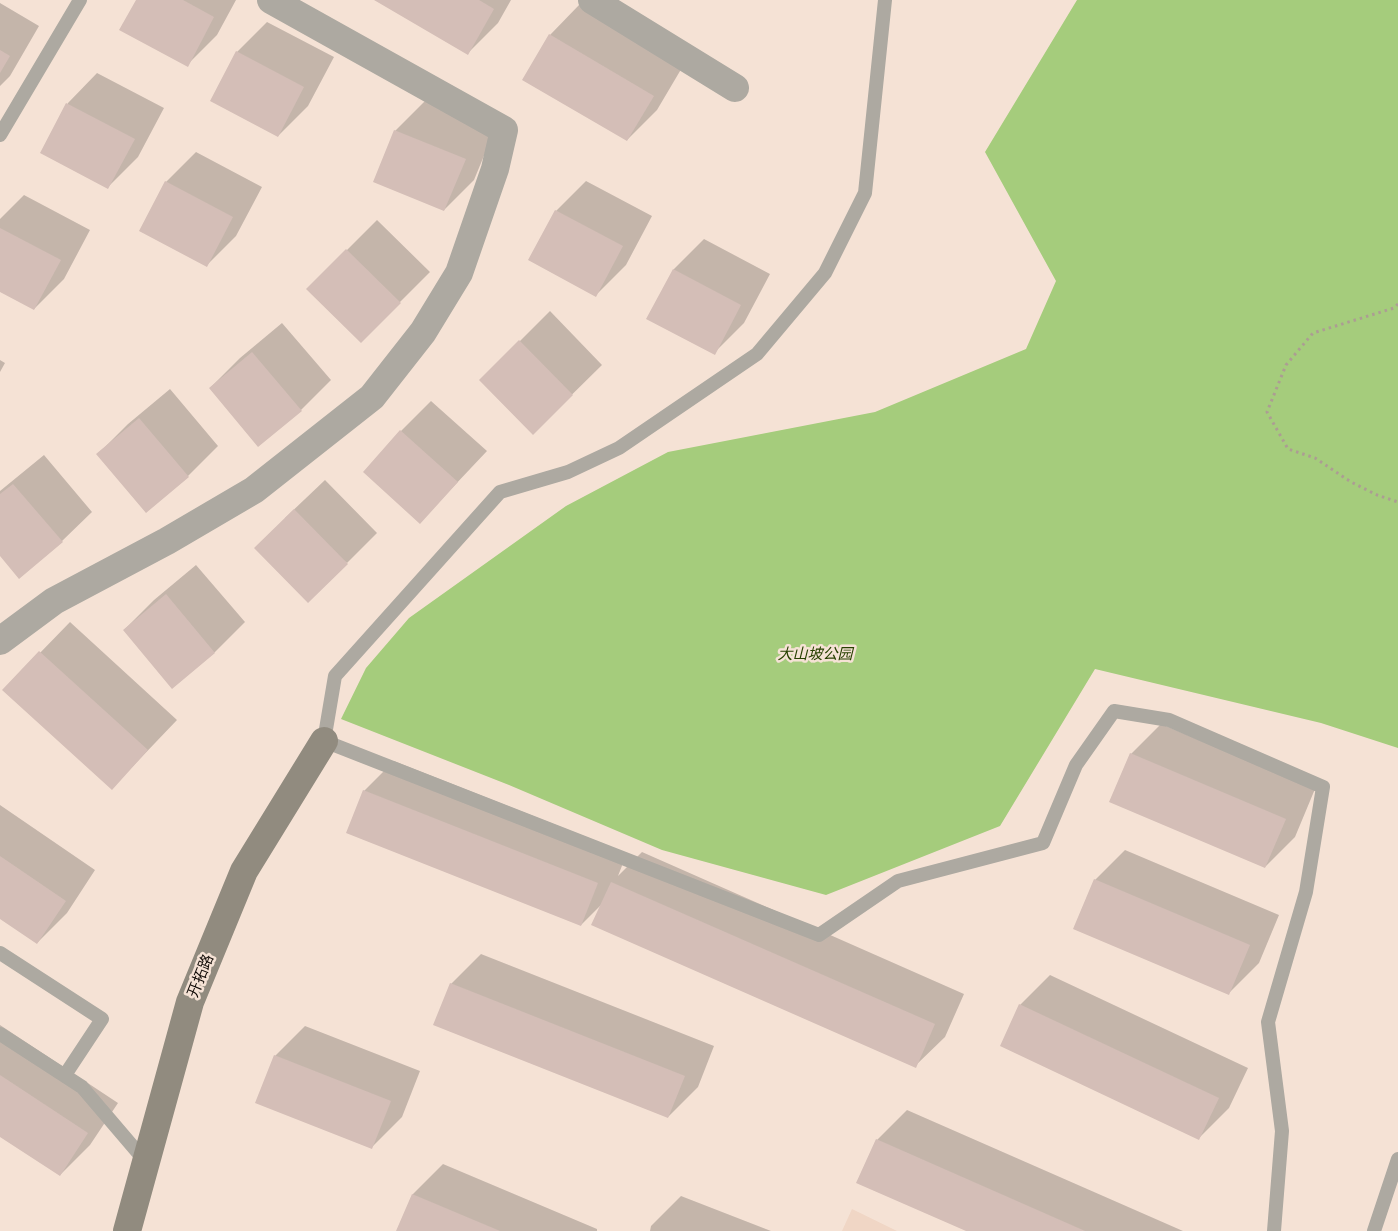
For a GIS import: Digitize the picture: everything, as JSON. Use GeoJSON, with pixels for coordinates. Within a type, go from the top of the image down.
{"type":"FeatureCollection","features":[{"type":"Feature","properties":{"kind":"street"},"geometry":{"type":"LineString","coordinates":[[0,641],[54,601],[167,541],[254,490],[372,397],[423,332],[459,274],[495,169],[504,130],[271,0]]}},
{"type":"Feature","properties":{"kind":"street"},"geometry":{"type":"LineString","coordinates":[[592,0],[735,88]]}},
{"type":"Feature","properties":{"kind":"street","name":"开拓路"},"geometry":{"type":"LineString","coordinates":[[127,1231],[190,1002],[244,871],[324,741]]}},
{"type":"Feature","properties":{"kind":"lane"},"geometry":{"type":"LineString","coordinates":[[0,135],[80,0]]}},
{"type":"Feature","properties":{"kind":"lane"},"geometry":{"type":"LineString","coordinates":[[885,0],[865,193],[825,273],[757,354],[619,448],[568,472],[500,492],[336,676],[324,741],[819,935],[898,882],[1043,843],[1076,765],[1114,711],[1169,720],[1322,787],[1306,892],[1268,1022],[1282,1131],[1274,1231]]}},
{"type":"Feature","properties":{"kind":"lane"},"geometry":{"type":"LineString","coordinates":[[0,953],[102,1019],[65,1076]]}},
{"type":"Feature","properties":{"kind":"lane"},"geometry":{"type":"LineString","coordinates":[[0,1034],[82,1086],[146,1162]]}},
{"type":"Feature","properties":{"kind":"lane"},"geometry":{"type":"LineString","coordinates":[[1374,1231],[1398,1159]]}},
{"type":"Feature","properties":{"kind":"path"},"geometry":{"type":"LineString","coordinates":[[1398,304],[1394,308],[1313,333],[1286,364],[1267,412],[1288,449],[1316,458],[1351,482],[1377,495],[1398,502]]}},
{"type":"Feature","properties":{"kind":"shaded area"},"geometry":{"type":"Polygon","coordinates":[[[852,1209],[897,1231],[842,1231],[852,1209]]]}},
{"type":"Feature","properties":{"kind":"green space","name":"大山坡公园"},"geometry":{"type":"Polygon","coordinates":[[[1077,0],[1398,0],[1398,748],[1321,723],[1095,669],[1000,826],[826,895],[662,850],[509,785],[341,719],[366,668],[409,618],[566,506],[668,452],[875,412],[1026,349],[1056,281],[985,152],[1077,0]]]}},
{"type":"Feature","properties":{"kind":"building"},"geometry":{"type":"Polygon","coordinates":[[[136,0],[183,0],[214,17],[188,67],[119,30],[136,0]]]}},
{"type":"Feature","properties":{"kind":"building"},"geometry":{"type":"Polygon","coordinates":[[[374,0],[479,0],[494,9],[468,55],[374,0]]]}},
{"type":"Feature","properties":{"kind":"building"},"geometry":{"type":"Polygon","coordinates":[[[549,34],[654,96],[627,141],[522,80],[549,34]]]}},
{"type":"Feature","properties":{"kind":"building"},"geometry":{"type":"Polygon","coordinates":[[[0,50],[10,56],[0,73],[0,50]]]}},
{"type":"Feature","properties":{"kind":"building"},"geometry":{"type":"Polygon","coordinates":[[[236,51],[304,87],[278,137],[210,101],[236,51]]]}},
{"type":"Feature","properties":{"kind":"building"},"geometry":{"type":"Polygon","coordinates":[[[66,103],[135,139],[108,189],[40,153],[66,103]]]}},
{"type":"Feature","properties":{"kind":"building"},"geometry":{"type":"Polygon","coordinates":[[[394,130],[466,159],[444,211],[373,182],[394,130]]]}},
{"type":"Feature","properties":{"kind":"building"},"geometry":{"type":"Polygon","coordinates":[[[165,181],[233,217],[207,267],[139,231],[165,181]]]}},
{"type":"Feature","properties":{"kind":"building"},"geometry":{"type":"Polygon","coordinates":[[[555,210],[623,246],[596,297],[528,260],[555,210]]]}},
{"type":"Feature","properties":{"kind":"building"},"geometry":{"type":"Polygon","coordinates":[[[0,228],[61,260],[34,310],[0,292],[0,228]]]}},
{"type":"Feature","properties":{"kind":"building"},"geometry":{"type":"Polygon","coordinates":[[[346,249],[401,303],[361,343],[306,289],[346,249]]]}},
{"type":"Feature","properties":{"kind":"building"},"geometry":{"type":"Polygon","coordinates":[[[673,269],[741,305],[715,355],[646,319],[673,269]]]}},
{"type":"Feature","properties":{"kind":"building"},"geometry":{"type":"Polygon","coordinates":[[[519,340],[573,395],[533,435],[479,380],[519,340]]]}},
{"type":"Feature","properties":{"kind":"building"},"geometry":{"type":"Polygon","coordinates":[[[252,352],[302,411],[258,447],[209,388],[252,352]]]}},
{"type":"Feature","properties":{"kind":"building"},"geometry":{"type":"Polygon","coordinates":[[[139,418],[189,477],[146,513],[96,454],[139,418]]]}},
{"type":"Feature","properties":{"kind":"building"},"geometry":{"type":"Polygon","coordinates":[[[400,430],[458,482],[420,524],[363,472],[400,430]]]}},
{"type":"Feature","properties":{"kind":"building"},"geometry":{"type":"Polygon","coordinates":[[[13,484],[63,542],[19,579],[0,556],[0,494],[13,484]]]}},
{"type":"Feature","properties":{"kind":"building"},"geometry":{"type":"Polygon","coordinates":[[[294,509],[348,564],[308,603],[254,548],[294,509]]]}},
{"type":"Feature","properties":{"kind":"building"},"geometry":{"type":"Polygon","coordinates":[[[166,594],[215,653],[172,689],[123,630],[166,594]]]}},
{"type":"Feature","properties":{"kind":"building"},"geometry":{"type":"Polygon","coordinates":[[[39,651],[148,750],[112,790],[2,690],[39,651]]]}},
{"type":"Feature","properties":{"kind":"building"},"geometry":{"type":"Polygon","coordinates":[[[1130,753],[1286,819],[1265,868],[1109,802],[1130,753]]]}},
{"type":"Feature","properties":{"kind":"building"},"geometry":{"type":"Polygon","coordinates":[[[363,790],[598,883],[581,926],[346,833],[363,790]]]}},
{"type":"Feature","properties":{"kind":"building"},"geometry":{"type":"Polygon","coordinates":[[[0,856],[66,901],[37,944],[0,919],[0,856]]]}},
{"type":"Feature","properties":{"kind":"building"},"geometry":{"type":"Polygon","coordinates":[[[1094,879],[1250,945],[1229,995],[1073,929],[1094,879]]]}},
{"type":"Feature","properties":{"kind":"building"},"geometry":{"type":"Polygon","coordinates":[[[611,882],[935,1024],[916,1068],[591,925],[611,882]]]}},
{"type":"Feature","properties":{"kind":"building"},"geometry":{"type":"Polygon","coordinates":[[[450,983],[685,1076],[668,1118],[433,1025],[450,983]]]}},
{"type":"Feature","properties":{"kind":"building"},"geometry":{"type":"Polygon","coordinates":[[[1019,1004],[1219,1098],[1199,1140],[1000,1046],[1019,1004]]]}},
{"type":"Feature","properties":{"kind":"building"},"geometry":{"type":"Polygon","coordinates":[[[274,1055],[391,1101],[372,1149],[255,1103],[274,1055]]]}},
{"type":"Feature","properties":{"kind":"building"},"geometry":{"type":"Polygon","coordinates":[[[0,1075],[88,1133],[60,1176],[0,1137],[0,1075]]]}},
{"type":"Feature","properties":{"kind":"building"},"geometry":{"type":"Polygon","coordinates":[[[876,1139],[1085,1231],[966,1231],[856,1183],[876,1139]]]}},
{"type":"Feature","properties":{"kind":"building"},"geometry":{"type":"Polygon","coordinates":[[[412,1194],[500,1231],[396,1231],[412,1194]]]}}]}
